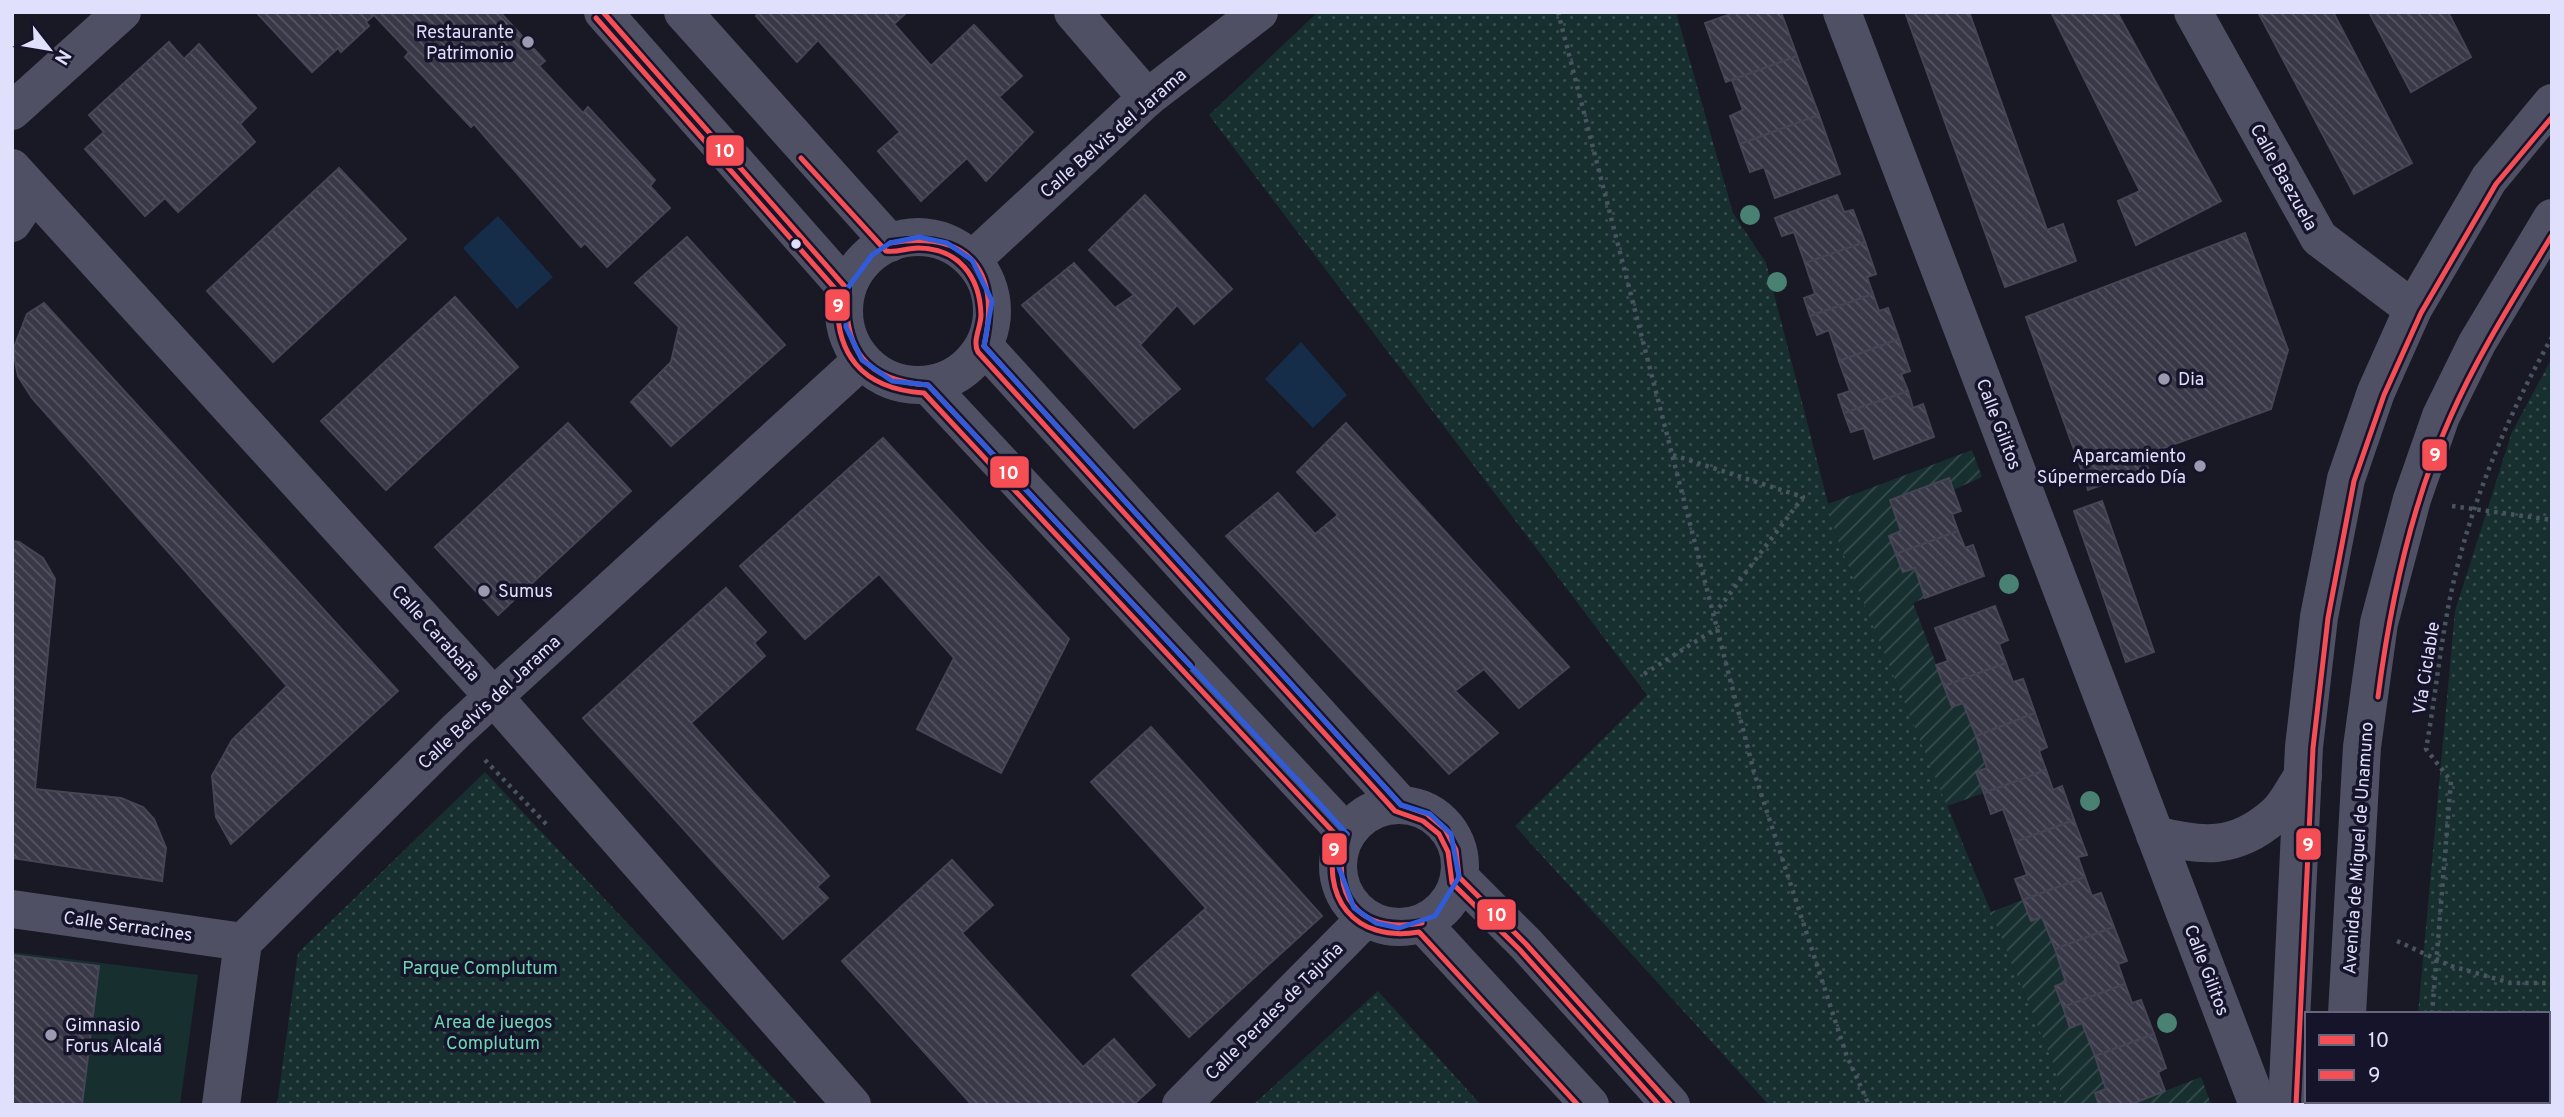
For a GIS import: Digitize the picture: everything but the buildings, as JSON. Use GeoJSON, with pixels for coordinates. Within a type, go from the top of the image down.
{"type":"FeatureCollection","features":[{"type":"Feature","properties":{"kind":"street"},"geometry":{"type":"LineString","coordinates":[[12,111],[122,12]]}},
{"type":"Feature","properties":{"kind":"street"},"geometry":{"type":"LineString","coordinates":[[603,12],[847,289]]}},
{"type":"Feature","properties":{"kind":"street"},"geometry":{"type":"LineString","coordinates":[[683,12],[890,243]]}},
{"type":"Feature","properties":{"kind":"street"},"geometry":{"type":"LineString","coordinates":[[1073,12],[1147,99]]}},
{"type":"Feature","properties":{"kind":"street","name":"Calle Belvis del Jarama"},"geometry":{"type":"LineString","coordinates":[[972,260],[1147,99],[1259,12]]}},
{"type":"Feature","properties":{"kind":"street","name":"Calle Gilitos"},"geometry":{"type":"LineString","coordinates":[[1842,12],[2258,1105]]}},
{"type":"Feature","properties":{"kind":"street","name":"Calle Baezuela"},"geometry":{"type":"LineString","coordinates":[[2193,12],[2319,238],[2413,309]]}},
{"type":"Feature","properties":{"kind":"street"},"geometry":{"type":"LineString","coordinates":[[2287,1105],[2303,776],[2319,617],[2346,479],[2376,392],[2413,309],[2489,179],[2552,103]]}},
{"type":"Feature","properties":{"kind":"street"},"geometry":{"type":"LineString","coordinates":[[12,223],[23,180]]}},
{"type":"Feature","properties":{"kind":"street","name":"Calle Carabaña"},"geometry":{"type":"LineString","coordinates":[[23,180],[493,696],[852,1105]]}},
{"type":"Feature","properties":{"kind":"street","name":"Avenida de Miguel de Unamuno"},"geometry":{"type":"LineString","coordinates":[[2347,1012],[2362,747],[2379,623],[2412,499],[2441,416],[2477,343],[2552,218]]}},
{"type":"Feature","properties":{"kind":"street"},"geometry":{"type":"LineString","coordinates":[[911,238],[934,239],[954,247],[972,260],[985,279],[992,301],[992,324],[984,346],[961,373],[928,385],[910,385],[892,381],[862,359],[846,327],[847,289],[857,270],[872,254],[890,243],[911,238]]}},
{"type":"Feature","properties":{"kind":"street"},"geometry":{"type":"LineString","coordinates":[[984,346],[1401,805],[1430,814],[1451,834],[1460,862],[1459,877],[1446,905],[1422,923],[1399,928],[1366,918],[1345,895],[1338,865],[1347,834],[1370,813],[1401,805]]}},
{"type":"Feature","properties":{"kind":"street","name":"Calle Belvis del Jarama"},"geometry":{"type":"LineString","coordinates":[[243,942],[493,696],[862,359]]}},
{"type":"Feature","properties":{"kind":"street"},"geometry":{"type":"LineString","coordinates":[[928,385],[1347,834]]}},
{"type":"Feature","properties":{"kind":"street"},"geometry":{"type":"LineString","coordinates":[[2155,835],[2189,844],[2227,844],[2275,816],[2303,776]]}},
{"type":"Feature","properties":{"kind":"street"},"geometry":{"type":"LineString","coordinates":[[1459,877],[1526,944],[1671,1105]]}},
{"type":"Feature","properties":{"kind":"street","name":"Calle Serracines"},"geometry":{"type":"LineString","coordinates":[[12,909],[243,942]]}},
{"type":"Feature","properties":{"kind":"street","name":"Calle Perales de Tajuña"},"geometry":{"type":"LineString","coordinates":[[1181,1105],[1366,918]]}},
{"type":"Feature","properties":{"kind":"street"},"geometry":{"type":"LineString","coordinates":[[1422,923],[1590,1105]]}},
{"type":"Feature","properties":{"kind":"street"},"geometry":{"type":"LineString","coordinates":[[221,1105],[243,942]]}},
{"type":"Feature","properties":{"kind":"path"},"geometry":{"type":"LineString","coordinates":[[1558,12],[1754,772],[1846,1054],[1869,1105]]}},
{"type":"Feature","properties":{"kind":"path","name":"Vía Ciclable"},"geometry":{"type":"LineString","coordinates":[[2432,1012],[2451,780],[2426,749],[2454,582],[2473,511],[2507,426],[2552,337]]}},
{"type":"Feature","properties":{"kind":"path"},"geometry":{"type":"LineString","coordinates":[[1672,455],[1803,497],[1714,614]]}},
{"type":"Feature","properties":{"kind":"path"},"geometry":{"type":"LineString","coordinates":[[2451,506],[2552,520]]}},
{"type":"Feature","properties":{"kind":"path"},"geometry":{"type":"LineString","coordinates":[[1643,674],[1717,628]]}},
{"type":"Feature","properties":{"kind":"path"},"geometry":{"type":"LineString","coordinates":[[2397,942],[2435,959],[2511,983],[2552,983]]}},
{"type":"Feature","properties":{"kind":"highlighted area"},"geometry":{"type":"Polygon","coordinates":[[[919,237],[947,243],[972,260],[992,301],[984,346],[1401,805],[1430,814],[1451,834],[1459,877],[1435,916],[1399,928],[1376,923],[1354,908],[1338,865],[1347,834],[928,385],[892,381],[862,360],[846,327],[844,308],[847,289],[872,255],[890,243],[919,237]]]}},
{"type":"Feature","properties":{"kind":"green space"},"geometry":{"type":"Polygon","coordinates":[[[1318,12],[1676,12],[1733,213],[1766,263],[1837,538],[2056,1070],[2063,1105],[1769,1105],[1515,826],[1647,695],[1209,115],[1318,12]]]}},
{"type":"Feature","properties":{"kind":"green space"},"geometry":{"type":"Polygon","coordinates":[[[2552,358],[2552,1105],[2410,1105],[2550,1103],[2550,1012],[2418,1012],[2455,611],[2512,432],[2552,358]]]}},
{"type":"Feature","properties":{"kind":"green space"},"geometry":{"type":"Polygon","coordinates":[[[1972,450],[1982,477],[1953,490],[1948,479],[1890,501],[1901,531],[1889,536],[1903,572],[1915,568],[1925,598],[1913,603],[1952,706],[1963,703],[1987,768],[1976,772],[1984,793],[1947,806],[1837,538],[1828,504],[1972,450]]]}},
{"type":"Feature","properties":{"kind":"green space","name":"Parque Complutum"},"geometry":{"type":"Polygon","coordinates":[[[485,772],[799,1105],[277,1105],[298,953],[485,772]]]}},
{"type":"Feature","properties":{"kind":"green space"},"geometry":{"type":"Polygon","coordinates":[[[2023,900],[2031,921],[2042,917],[2066,982],[2055,986],[2070,1027],[2082,1023],[2106,1089],[2095,1093],[2099,1105],[2063,1105],[2056,1070],[1991,912],[2023,900]]]}},
{"type":"Feature","properties":{"kind":"green space"},"geometry":{"type":"Polygon","coordinates":[[[12,952],[198,975],[180,1105],[12,1105],[12,952]]]}},
{"type":"Feature","properties":{"kind":"green space"},"geometry":{"type":"Polygon","coordinates":[[[1378,991],[1481,1105],[1253,1105],[1378,991]]]}},
{"type":"Feature","properties":{"kind":"green space"},"geometry":{"type":"Polygon","coordinates":[[[2201,1077],[2211,1104],[2129,1105],[2201,1077]]]}},
{"type":"Feature","properties":{"kind":"water"},"geometry":{"type":"Polygon","coordinates":[[[498,216],[553,277],[517,309],[463,248],[498,216]]]}},
{"type":"Feature","properties":{"kind":"water"},"geometry":{"type":"Polygon","coordinates":[[[1301,342],[1347,395],[1313,428],[1265,379],[1301,342]]]}},
{"type":"Feature","properties":{"kind":"transit line","name":"10"},"geometry":{"type":"LineString","coordinates":[[603,12],[847,289]]}},
{"type":"Feature","properties":{"kind":"transit line","name":"9"},"geometry":{"type":"LineString","coordinates":[[596,18],[838,292],[841,333],[856,364],[868,376],[884,384],[924,393],[1337,836],[1333,878],[1338,896],[1347,911],[1360,923],[1376,930],[1396,934],[1419,932],[1578,1105]]}},
{"type":"Feature","properties":{"kind":"transit line","name":"9"},"geometry":{"type":"LineString","coordinates":[[2296,1105],[2313,748],[2328,618],[2354,481],[2384,395],[2421,313],[2496,184],[2552,117]]}},
{"type":"Feature","properties":{"kind":"transit line","name":"9"},"geometry":{"type":"LineString","coordinates":[[801,158],[886,251],[932,249],[945,253],[964,267],[980,301],[981,320],[976,343],[978,352],[1395,811],[1423,821],[1439,834],[1448,852],[1452,883],[1520,950],[1659,1105]]}},
{"type":"Feature","properties":{"kind":"transit line","name":"9"},"geometry":{"type":"LineString","coordinates":[[2378,697],[2404,555],[2436,451],[2473,371],[2552,235]]}},
{"type":"Feature","properties":{"kind":"transit line","name":"10"},"geometry":{"type":"LineString","coordinates":[[890,243],[940,243],[959,250],[973,261],[983,277],[988,296],[984,346]]}},
{"type":"Feature","properties":{"kind":"transit line","name":"10"},"geometry":{"type":"LineString","coordinates":[[847,289],[849,329],[863,358],[874,369],[889,377],[928,385],[1190,665]]}},
{"type":"Feature","properties":{"kind":"transit line","name":"10"},"geometry":{"type":"LineString","coordinates":[[984,346],[1401,805],[1427,814],[1445,829],[1456,850],[1459,877],[1526,944],[1671,1105]]}},
{"type":"Feature","properties":{"kind":"transit line","name":"10"},"geometry":{"type":"LineString","coordinates":[[1347,834],[1342,856],[1342,875],[1353,905],[1365,916],[1380,922],[1399,925],[1422,923]]}},
{"type":"Feature","properties":{"kind":"place","name":"Restaurante Patrimonio"},"geometry":{"type":"Point","coordinates":[528,42]}},
{"type":"Feature","properties":{"kind":"place","name":"Dia"},"geometry":{"type":"Point","coordinates":[2164,379]}},
{"type":"Feature","properties":{"kind":"place","name":"Aparcamiento Súpermercado Día"},"geometry":{"type":"Point","coordinates":[2200,466]}},
{"type":"Feature","properties":{"kind":"place","name":"Sumus"},"geometry":{"type":"Point","coordinates":[484,591]}},
{"type":"Feature","properties":{"kind":"place","name":"Gimnasio Forus Alcalá"},"geometry":{"type":"Point","coordinates":[51,1035]}},
{"type":"Feature","properties":{"kind":"park label","name":"Area de juegos Complutum"},"geometry":{"type":"Point","coordinates":[493,1032]}}]}
